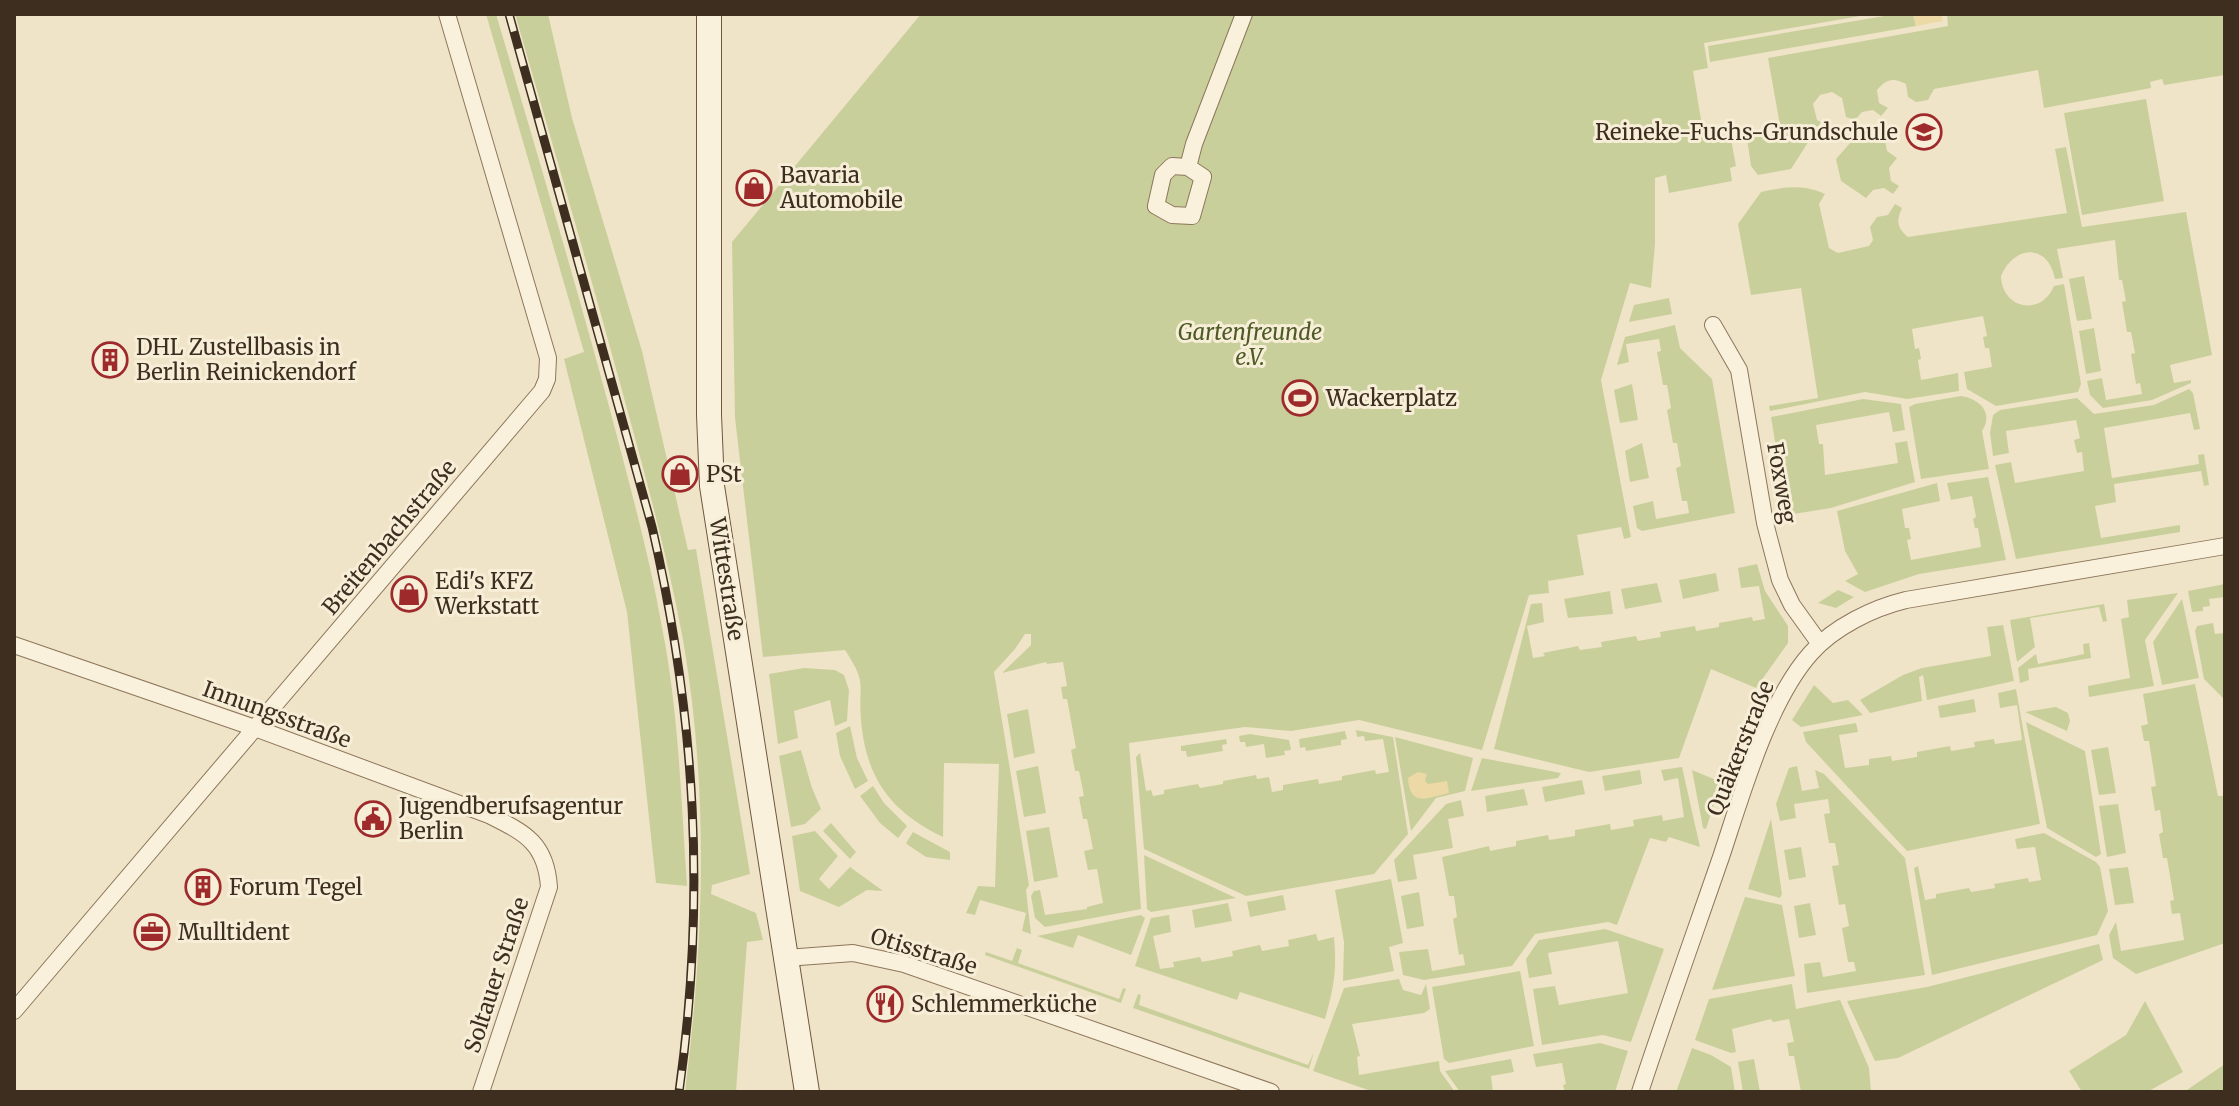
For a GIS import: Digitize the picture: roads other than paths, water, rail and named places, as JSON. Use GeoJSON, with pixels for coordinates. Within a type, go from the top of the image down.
{"type":"FeatureCollection","features":[{"type":"Feature","properties":{"kind":"main road","name":"Wittestraße"},"geometry":{"type":"LineString","coordinates":[[709,14],[709,415],[712,486],[807,1092]]}},
{"type":"Feature","properties":{"kind":"street","name":"Breitenbachstraße"},"geometry":{"type":"LineString","coordinates":[[14,1011],[542,391],[547,379],[548,358],[447,14]]}},
{"type":"Feature","properties":{"kind":"street"},"geometry":{"type":"LineString","coordinates":[[1188,167],[1244,14]]}},
{"type":"Feature","properties":{"kind":"street","name":"Foxweg"},"geometry":{"type":"LineString","coordinates":[[1713,325],[1739,370],[1765,523],[1780,580],[1792,605],[1820,644]]}},
{"type":"Feature","properties":{"kind":"street","name":"Quäkerstraße"},"geometry":{"type":"LineString","coordinates":[[1640,1092],[1745,785],[1776,708],[1799,668],[1820,644],[1856,620],[1906,600],[2225,546]]}},
{"type":"Feature","properties":{"kind":"street","name":"Innungsstraße"},"geometry":{"type":"LineString","coordinates":[[14,645],[255,728],[489,815],[522,832]]}},
{"type":"Feature","properties":{"kind":"street","name":"Soltauer Straße"},"geometry":{"type":"LineString","coordinates":[[481,1092],[549,887],[544,857],[522,832]]}},
{"type":"Feature","properties":{"kind":"street","name":"Otisstraße"},"geometry":{"type":"LineString","coordinates":[[786,958],[853,953],[893,961],[1271,1092]]}},
{"type":"Feature","properties":{"kind":"railway"},"geometry":{"type":"LineString","coordinates":[[509,14],[652,527],[679,668],[692,808],[694,879],[692,949],[679,1092]]}},
{"type":"Feature","properties":{"kind":"place","name":"Reineke-Fuchs-Grundschule"},"geometry":{"type":"Point","coordinates":[1924,132]}},
{"type":"Feature","properties":{"kind":"place","name":"Bavaria Automobile"},"geometry":{"type":"Point","coordinates":[754,188]}},
{"type":"Feature","properties":{"kind":"place","name":"DHL Zustellbasis in Berlin Reinickendorf"},"geometry":{"type":"Point","coordinates":[110,360]}},
{"type":"Feature","properties":{"kind":"place","name":"Wackerplatz"},"geometry":{"type":"Point","coordinates":[1300,398]}},
{"type":"Feature","properties":{"kind":"place","name":"PSt"},"geometry":{"type":"Point","coordinates":[680,474]}},
{"type":"Feature","properties":{"kind":"place","name":"Edi's KFZ Werkstatt"},"geometry":{"type":"Point","coordinates":[409,594]}},
{"type":"Feature","properties":{"kind":"place","name":"Jugendberufsagentur Berlin"},"geometry":{"type":"Point","coordinates":[373,819]}},
{"type":"Feature","properties":{"kind":"place","name":"Forum Tegel"},"geometry":{"type":"Point","coordinates":[203,887]}},
{"type":"Feature","properties":{"kind":"place","name":"Mulltident"},"geometry":{"type":"Point","coordinates":[152,932]}},
{"type":"Feature","properties":{"kind":"place","name":"Schlemmerküche"},"geometry":{"type":"Point","coordinates":[885,1004]}},
{"type":"Feature","properties":{"kind":"park label","name":"Gartenfreunde e.V."},"geometry":{"type":"Point","coordinates":[1250,344]}}]}
